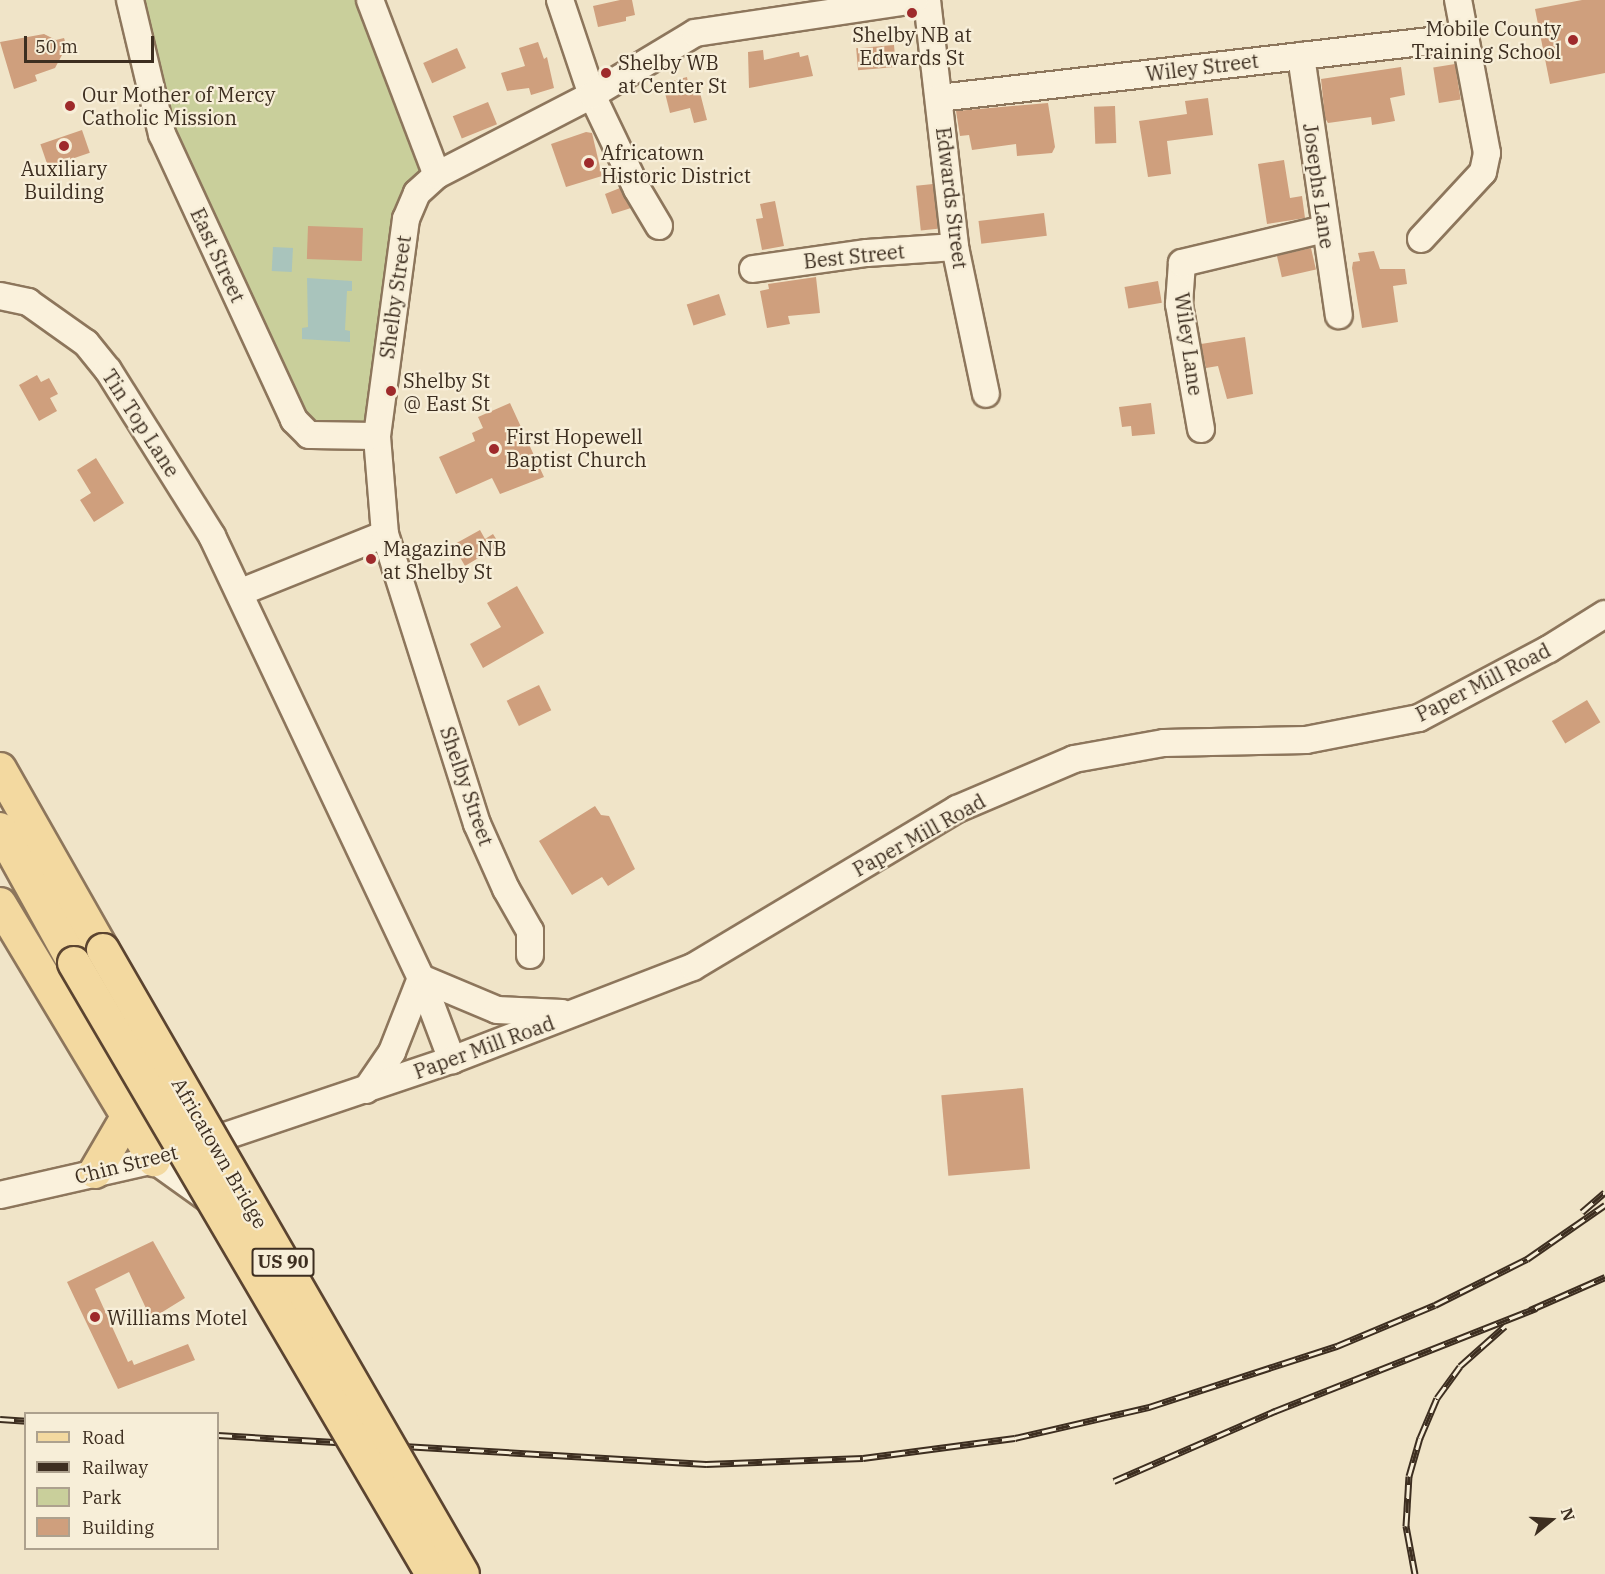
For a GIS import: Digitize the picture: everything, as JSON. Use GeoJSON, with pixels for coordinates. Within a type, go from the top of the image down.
{"type":"FeatureCollection","features":[{"type":"Feature","properties":{"kind":"main road","name":"Africatown Bridge"},"geometry":{"type":"LineString","coordinates":[[0,769],[463,1574]]}},
{"type":"Feature","properties":{"kind":"main road","name":"Africatown Bridge"},"geometry":{"type":"LineString","coordinates":[[0,829],[74,963],[432,1574]]}},
{"type":"Feature","properties":{"kind":"main road"},"geometry":{"type":"LineString","coordinates":[[0,904],[129,1114],[154,1160]]}},
{"type":"Feature","properties":{"kind":"main road"},"geometry":{"type":"LineString","coordinates":[[95,1172],[129,1114]]}},
{"type":"Feature","properties":{"kind":"street","name":"East Street"},"geometry":{"type":"LineString","coordinates":[[130,0],[162,134],[294,420],[309,435],[377,436]]}},
{"type":"Feature","properties":{"kind":"street"},"geometry":{"type":"LineString","coordinates":[[370,0],[437,175]]}},
{"type":"Feature","properties":{"kind":"street"},"geometry":{"type":"LineString","coordinates":[[561,0],[592,95],[637,189],[660,226]]}},
{"type":"Feature","properties":{"kind":"street","name":"Shelby Street"},"geometry":{"type":"LineString","coordinates":[[530,955],[530,931],[506,889],[477,824],[386,534],[377,436],[406,219],[417,193],[437,175],[592,95],[695,33],[915,0]]}},
{"type":"Feature","properties":{"kind":"street","name":"Edwards Street"},"geometry":{"type":"LineString","coordinates":[[927,0],[955,246],[986,394]]}},
{"type":"Feature","properties":{"kind":"street"},"geometry":{"type":"LineString","coordinates":[[1421,239],[1483,172],[1487,153],[1458,0]]}},
{"type":"Feature","properties":{"kind":"street","name":"Wiley Street"},"geometry":{"type":"LineString","coordinates":[[939,98],[1465,37]]}},
{"type":"Feature","properties":{"kind":"street","name":"Josephs Lane"},"geometry":{"type":"LineString","coordinates":[[1301,56],[1339,315]]}},
{"type":"Feature","properties":{"kind":"street","name":"Wiley Lane"},"geometry":{"type":"LineString","coordinates":[[1201,429],[1179,304],[1182,263],[1325,229]]}},
{"type":"Feature","properties":{"kind":"street","name":"Best Street"},"geometry":{"type":"LineString","coordinates":[[753,268],[867,253],[955,246]]}},
{"type":"Feature","properties":{"kind":"street","name":"Tin Top Lane"},"geometry":{"type":"LineString","coordinates":[[0,296],[28,302],[86,343],[108,370],[178,480],[241,592],[421,978],[452,1060]]}},
{"type":"Feature","properties":{"kind":"street"},"geometry":{"type":"LineString","coordinates":[[241,592],[386,534]]}},
{"type":"Feature","properties":{"kind":"street","name":"Paper Mill Road"},"geometry":{"type":"LineString","coordinates":[[250,1128],[452,1060],[693,968],[957,809],[1074,759],[1164,743],[1306,740],[1419,717],[1549,649],[1605,614]]}},
{"type":"Feature","properties":{"kind":"street"},"geometry":{"type":"LineString","coordinates":[[366,1090],[392,1052],[421,978],[497,1010],[573,1013]]}},
{"type":"Feature","properties":{"kind":"street","name":"Chin Street"},"geometry":{"type":"LineString","coordinates":[[0,1196],[154,1160],[250,1128]]}},
{"type":"Feature","properties":{"kind":"street"},"geometry":{"type":"LineString","coordinates":[[154,1160],[240,1222],[440,1574]]}},
{"type":"Feature","properties":{"kind":"green space"},"geometry":{"type":"Polygon","coordinates":[[[130,0],[370,0],[437,175],[417,193],[377,436],[309,435],[162,134],[130,0]]]}},
{"type":"Feature","properties":{"kind":"water"},"geometry":{"type":"Polygon","coordinates":[[[273,247],[293,248],[292,272],[272,271],[273,247]]]}},
{"type":"Feature","properties":{"kind":"water"},"geometry":{"type":"Polygon","coordinates":[[[307,278],[352,281],[352,291],[347,291],[345,330],[350,331],[350,342],[302,339],[302,328],[308,327],[307,278]]]}},
{"type":"Feature","properties":{"kind":"building"},"geometry":{"type":"Polygon","coordinates":[[[620,0],[632,0],[635,15],[626,17],[626,21],[598,27],[593,6],[620,0]]]}},
{"type":"Feature","properties":{"kind":"building","name":"Mobile County Training School"},"geometry":{"type":"Polygon","coordinates":[[[1582,0],[1605,0],[1605,73],[1550,84],[1535,9],[1582,0]]]}},
{"type":"Feature","properties":{"kind":"building"},"geometry":{"type":"Polygon","coordinates":[[[44,34],[56,40],[64,38],[69,53],[62,55],[55,68],[35,75],[37,81],[14,89],[0,42],[44,34]]]}},
{"type":"Feature","properties":{"kind":"building"},"geometry":{"type":"Polygon","coordinates":[[[538,42],[544,59],[547,57],[554,88],[531,95],[529,88],[507,91],[501,73],[525,66],[519,48],[538,42]]]}},
{"type":"Feature","properties":{"kind":"building"},"geometry":{"type":"Polygon","coordinates":[[[894,45],[896,67],[858,70],[856,48],[894,45]]]}},
{"type":"Feature","properties":{"kind":"building"},"geometry":{"type":"Polygon","coordinates":[[[457,48],[466,68],[432,83],[423,63],[457,48]]]}},
{"type":"Feature","properties":{"kind":"building"},"geometry":{"type":"Polygon","coordinates":[[[763,50],[764,60],[799,52],[800,57],[808,55],[813,76],[749,88],[748,52],[763,50]]]}},
{"type":"Feature","properties":{"kind":"building"},"geometry":{"type":"Polygon","coordinates":[[[1455,64],[1461,100],[1439,103],[1433,67],[1455,64]]]}},
{"type":"Feature","properties":{"kind":"building"},"geometry":{"type":"Polygon","coordinates":[[[1401,67],[1405,95],[1390,98],[1395,121],[1372,125],[1371,117],[1328,123],[1325,118],[1321,79],[1401,67]]]}},
{"type":"Feature","properties":{"kind":"building"},"geometry":{"type":"Polygon","coordinates":[[[687,77],[688,83],[697,81],[707,120],[694,123],[690,108],[670,113],[664,89],[674,86],[672,81],[687,77]]]}},
{"type":"Feature","properties":{"kind":"building"},"geometry":{"type":"Polygon","coordinates":[[[1208,98],[1213,135],[1167,141],[1171,174],[1148,177],[1139,121],[1187,114],[1185,101],[1208,98]]]}},
{"type":"Feature","properties":{"kind":"building"},"geometry":{"type":"Polygon","coordinates":[[[488,102],[497,124],[462,138],[453,116],[488,102]]]}},
{"type":"Feature","properties":{"kind":"building"},"geometry":{"type":"Polygon","coordinates":[[[1048,103],[1055,147],[1052,153],[1017,156],[1016,144],[972,150],[969,135],[960,136],[956,111],[1048,103]]]}},
{"type":"Feature","properties":{"kind":"building"},"geometry":{"type":"Polygon","coordinates":[[[1115,106],[1116,143],[1095,144],[1094,107],[1115,106]]]}},
{"type":"Feature","properties":{"kind":"building","name":"Auxiliary Building"},"geometry":{"type":"Polygon","coordinates":[[[82,130],[90,153],[48,167],[40,144],[82,130]]]}},
{"type":"Feature","properties":{"kind":"building"},"geometry":{"type":"Polygon","coordinates":[[[586,132],[592,133],[602,176],[566,187],[551,144],[586,132]]]}},
{"type":"Feature","properties":{"kind":"building"},"geometry":{"type":"Polygon","coordinates":[[[1284,160],[1290,198],[1302,196],[1305,218],[1267,224],[1258,164],[1284,160]]]}},
{"type":"Feature","properties":{"kind":"building"},"geometry":{"type":"Polygon","coordinates":[[[933,184],[938,229],[921,231],[916,186],[933,184]]]}},
{"type":"Feature","properties":{"kind":"building"},"geometry":{"type":"Polygon","coordinates":[[[620,188],[631,208],[612,214],[605,194],[620,188]]]}},
{"type":"Feature","properties":{"kind":"building"},"geometry":{"type":"Polygon","coordinates":[[[775,201],[784,246],[762,250],[756,219],[763,218],[760,204],[775,201]]]}},
{"type":"Feature","properties":{"kind":"building"},"geometry":{"type":"Polygon","coordinates":[[[1044,213],[1047,236],[981,244],[978,221],[1044,213]]]}},
{"type":"Feature","properties":{"kind":"building"},"geometry":{"type":"Polygon","coordinates":[[[308,226],[363,228],[362,261],[307,259],[308,226]]]}},
{"type":"Feature","properties":{"kind":"building"},"geometry":{"type":"Polygon","coordinates":[[[1311,248],[1316,269],[1282,277],[1277,256],[1311,248]]]}},
{"type":"Feature","properties":{"kind":"building"},"geometry":{"type":"Polygon","coordinates":[[[1374,251],[1380,269],[1405,269],[1407,284],[1393,286],[1398,322],[1362,328],[1352,268],[1353,262],[1360,261],[1358,253],[1374,251]]]}},
{"type":"Feature","properties":{"kind":"building"},"geometry":{"type":"Polygon","coordinates":[[[816,277],[820,313],[788,316],[790,324],[767,328],[760,291],[769,289],[768,284],[816,277]]]}},
{"type":"Feature","properties":{"kind":"building"},"geometry":{"type":"Polygon","coordinates":[[[1158,281],[1162,303],[1128,309],[1125,287],[1158,281]]]}},
{"type":"Feature","properties":{"kind":"building"},"geometry":{"type":"Polygon","coordinates":[[[719,294],[726,315],[693,325],[687,305],[719,294]]]}},
{"type":"Feature","properties":{"kind":"building"},"geometry":{"type":"Polygon","coordinates":[[[1245,337],[1253,394],[1227,399],[1218,366],[1206,368],[1201,344],[1245,337]]]}},
{"type":"Feature","properties":{"kind":"building"},"geometry":{"type":"Polygon","coordinates":[[[37,375],[41,382],[49,378],[58,394],[50,398],[57,411],[39,421],[19,385],[37,375]]]}},
{"type":"Feature","properties":{"kind":"building","name":"First Hopewell Baptist Church"},"geometry":{"type":"Polygon","coordinates":[[[510,403],[544,477],[500,494],[492,478],[456,494],[439,457],[475,441],[472,433],[483,428],[478,417],[510,403]]]}},
{"type":"Feature","properties":{"kind":"building"},"geometry":{"type":"Polygon","coordinates":[[[1151,403],[1155,434],[1132,436],[1131,426],[1122,427],[1119,407],[1151,403]]]}},
{"type":"Feature","properties":{"kind":"building"},"geometry":{"type":"Polygon","coordinates":[[[96,458],[124,503],[94,522],[80,500],[91,493],[77,470],[96,458]]]}},
{"type":"Feature","properties":{"kind":"building"},"geometry":{"type":"Polygon","coordinates":[[[480,530],[485,539],[493,534],[500,545],[465,566],[453,545],[480,530]]]}},
{"type":"Feature","properties":{"kind":"building"},"geometry":{"type":"Polygon","coordinates":[[[517,586],[544,633],[483,668],[470,644],[501,627],[487,603],[517,586]]]}},
{"type":"Feature","properties":{"kind":"building"},"geometry":{"type":"Polygon","coordinates":[[[539,685],[551,710],[519,726],[507,701],[539,685]]]}},
{"type":"Feature","properties":{"kind":"building"},"geometry":{"type":"Polygon","coordinates":[[[1587,700],[1600,722],[1565,743],[1552,721],[1587,700]]]}},
{"type":"Feature","properties":{"kind":"building"},"geometry":{"type":"Polygon","coordinates":[[[595,806],[601,815],[609,816],[635,869],[608,886],[602,877],[572,895],[539,841],[595,806]]]}},
{"type":"Feature","properties":{"kind":"building"},"geometry":{"type":"Polygon","coordinates":[[[1023,1088],[1030,1169],[948,1176],[941,1095],[1023,1088]]]}},
{"type":"Feature","properties":{"kind":"building","name":"Williams Motel"},"geometry":{"type":"Polygon","coordinates":[[[153,1241],[185,1298],[151,1319],[129,1272],[95,1289],[128,1362],[132,1360],[134,1365],[188,1344],[195,1360],[118,1389],[67,1282],[153,1241]]]}},
{"type":"Feature","properties":{"kind":"railway"},"geometry":{"type":"LineString","coordinates":[[1582,1212],[1605,1192]]}},
{"type":"Feature","properties":{"kind":"railway"},"geometry":{"type":"LineString","coordinates":[[219,1435],[706,1464],[863,1458],[1015,1438],[1149,1407],[1337,1346],[1435,1305],[1527,1259],[1605,1205]]}},
{"type":"Feature","properties":{"kind":"railway"},"geometry":{"type":"LineString","coordinates":[[1530,1310],[1605,1277]]}},
{"type":"Feature","properties":{"kind":"railway"},"geometry":{"type":"LineString","coordinates":[[1114,1481],[1275,1411],[1536,1308]]}},
{"type":"Feature","properties":{"kind":"railway"},"geometry":{"type":"LineString","coordinates":[[1415,1574],[1406,1526],[1409,1476],[1420,1438],[1437,1398],[1460,1366],[1505,1326]]}},
{"type":"Feature","properties":{"kind":"railway"},"geometry":{"type":"LineString","coordinates":[[0,1419],[24,1421]]}},
{"type":"Feature","properties":{"kind":"place","name":"Shelby NB at Edwards St"},"geometry":{"type":"Point","coordinates":[912,13]}},
{"type":"Feature","properties":{"kind":"place","name":"Mobile County Training School"},"geometry":{"type":"Point","coordinates":[1573,40]}},
{"type":"Feature","properties":{"kind":"place","name":"Shelby WB at Center St"},"geometry":{"type":"Point","coordinates":[606,73]}},
{"type":"Feature","properties":{"kind":"place","name":"Our Mother of Mercy Catholic Mission"},"geometry":{"type":"Point","coordinates":[70,106]}},
{"type":"Feature","properties":{"kind":"place","name":"Auxiliary Building"},"geometry":{"type":"Point","coordinates":[64,146]}},
{"type":"Feature","properties":{"kind":"place","name":"Africatown Historic District"},"geometry":{"type":"Point","coordinates":[589,163]}},
{"type":"Feature","properties":{"kind":"place","name":"Shelby St @ East St"},"geometry":{"type":"Point","coordinates":[391,391]}},
{"type":"Feature","properties":{"kind":"place","name":"First Hopewell Baptist Church"},"geometry":{"type":"Point","coordinates":[494,449]}},
{"type":"Feature","properties":{"kind":"place","name":"Magazine NB at Shelby St"},"geometry":{"type":"Point","coordinates":[371,559]}},
{"type":"Feature","properties":{"kind":"place","name":"Williams Motel"},"geometry":{"type":"Point","coordinates":[95,1317]}}]}
